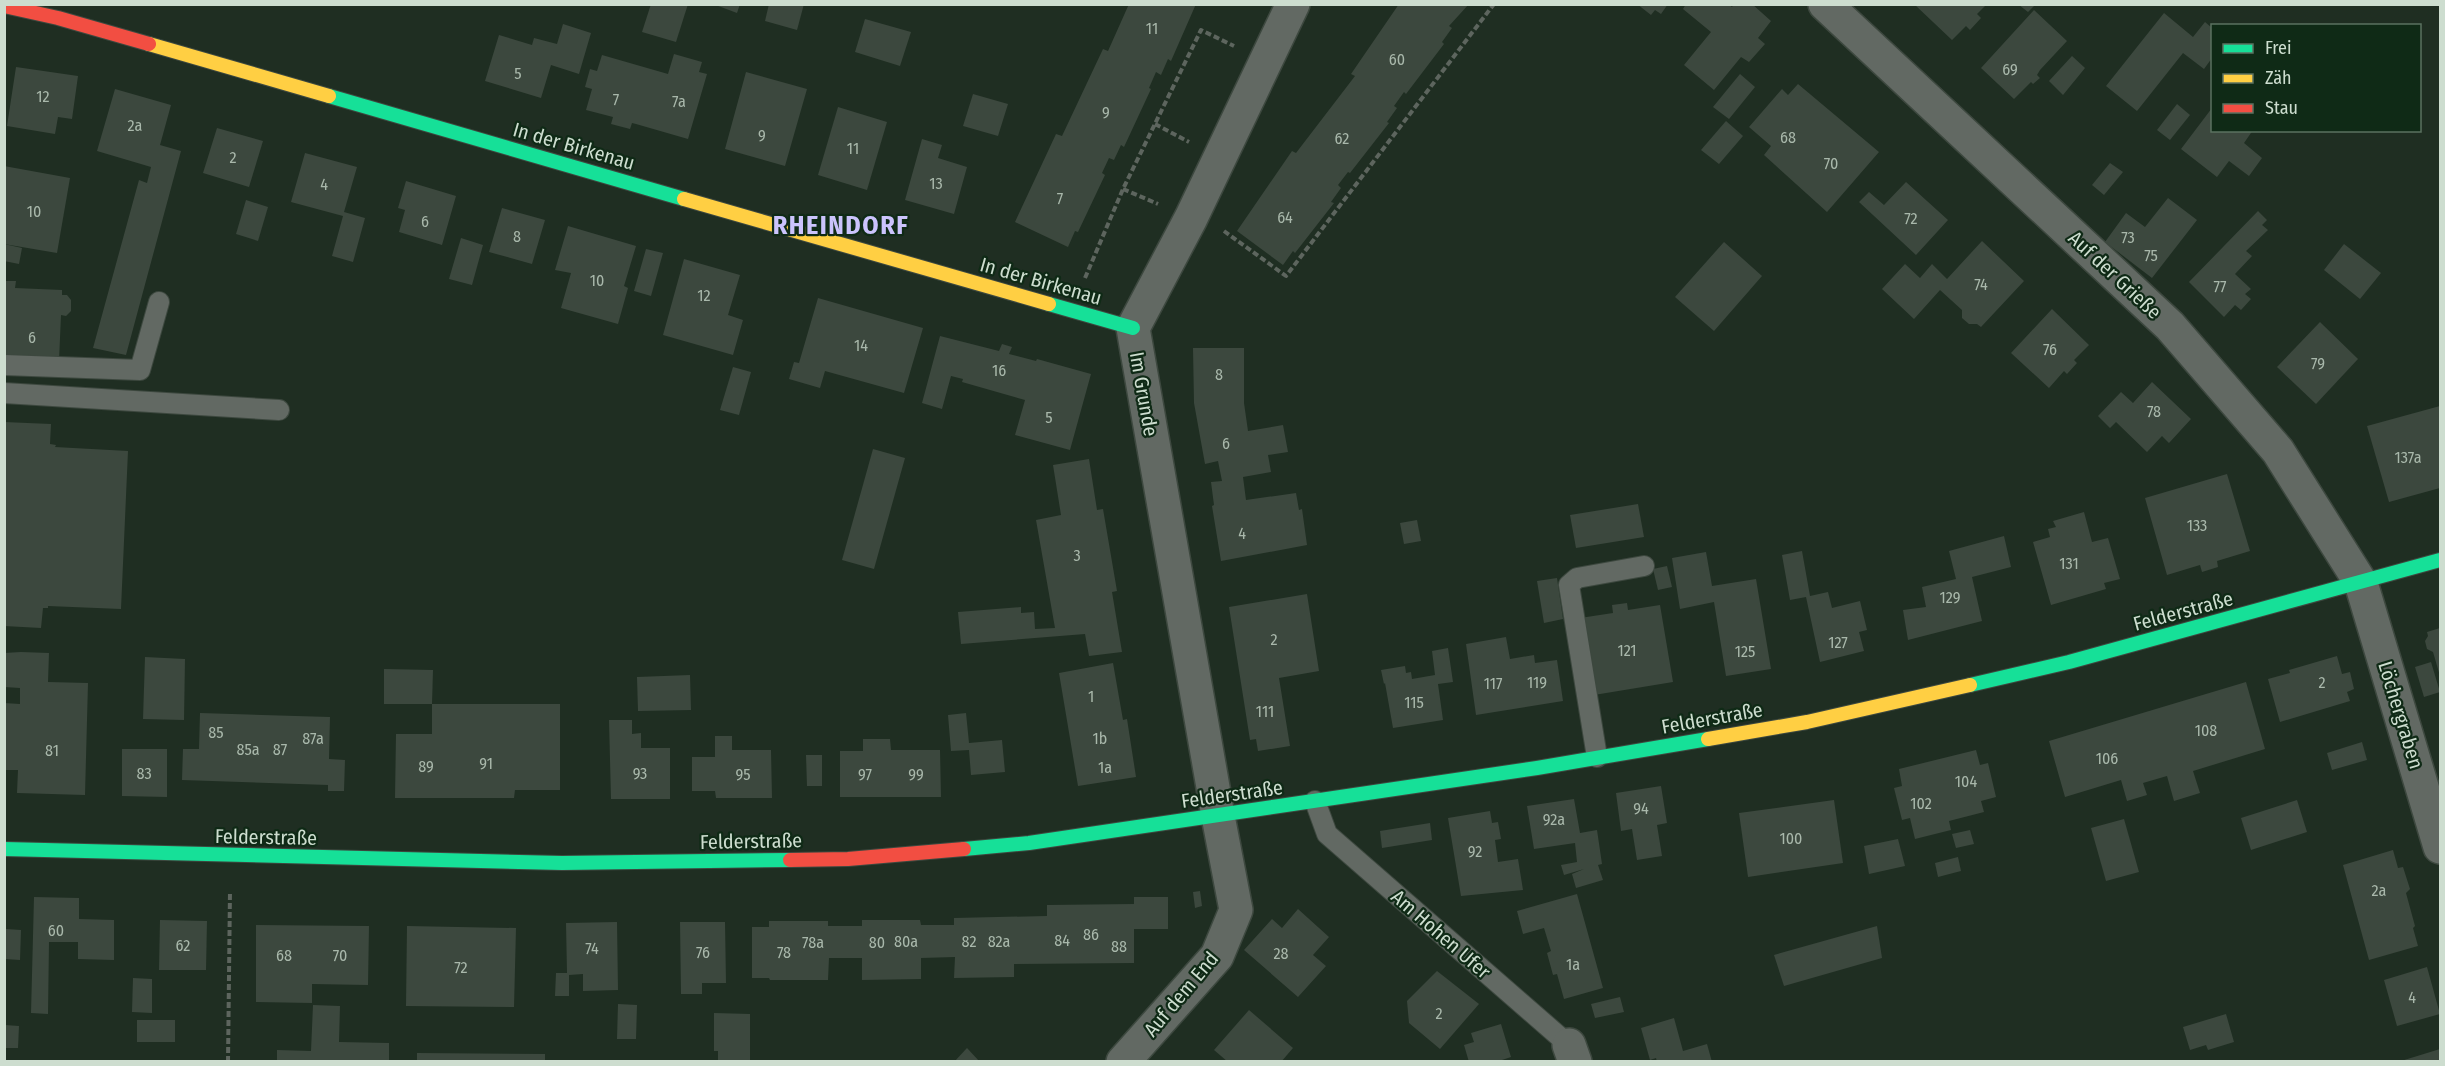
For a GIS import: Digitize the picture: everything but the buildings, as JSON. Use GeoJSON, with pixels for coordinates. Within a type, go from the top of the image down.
{"type":"FeatureCollection","features":[{"type":"Feature","properties":{"kind":"street","name":"Im Grunde"},"geometry":{"type":"LineString","coordinates":[[1218,816],[1133,328],[1195,209],[1264,60],[1293,4]]}},
{"type":"Feature","properties":{"kind":"street","name":"Auf der Grieße"},"geometry":{"type":"LineString","coordinates":[[1825,4],[2170,326],[2278,451],[2361,583]]}},
{"type":"Feature","properties":{"kind":"street","name":"In der Birkenau"},"geometry":{"type":"LineString","coordinates":[[4,6],[80,25],[1133,328]]}},
{"type":"Feature","properties":{"kind":"street","name":"Felderstraße"},"geometry":{"type":"LineString","coordinates":[[4,849],[562,863],[848,859],[1029,843],[1315,801],[1807,722],[2058,665],[2440,560]]}},
{"type":"Feature","properties":{"kind":"street","name":"Löchergraben"},"geometry":{"type":"LineString","coordinates":[[2361,583],[2440,847]]}},
{"type":"Feature","properties":{"kind":"street","name":"Auf dem End"},"geometry":{"type":"LineString","coordinates":[[1123,1062],[1216,956],[1236,910],[1218,816]]}},
{"type":"Feature","properties":{"kind":"lane"},"geometry":{"type":"LineString","coordinates":[[4,365],[140,370],[159,302]]}},
{"type":"Feature","properties":{"kind":"lane"},"geometry":{"type":"LineString","coordinates":[[4,393],[279,410]]}},
{"type":"Feature","properties":{"kind":"lane"},"geometry":{"type":"LineString","coordinates":[[1597,757],[1569,585],[1577,578],[1644,566]]}},
{"type":"Feature","properties":{"kind":"lane","name":"Am Hohen Ufer"},"geometry":{"type":"LineString","coordinates":[[1315,801],[1327,834],[1572,1053]]}},
{"type":"Feature","properties":{"kind":"path"},"geometry":{"type":"LineString","coordinates":[[1195,209],[1286,276],[1494,4]]}},
{"type":"Feature","properties":{"kind":"path"},"geometry":{"type":"LineString","coordinates":[[1071,310],[1124,189],[1201,30],[1264,60]]}},
{"type":"Feature","properties":{"kind":"path"},"geometry":{"type":"LineString","coordinates":[[228,1062],[231,856]]}},
{"type":"Feature","properties":{"kind":"traffic: fast"},"geometry":{"type":"LineString","coordinates":[[329,96],[684,199]]}},
{"type":"Feature","properties":{"kind":"traffic: fast"},"geometry":{"type":"LineString","coordinates":[[1049,304],[1133,328]]}},
{"type":"Feature","properties":{"kind":"traffic: fast"},"geometry":{"type":"LineString","coordinates":[[1970,685],[2069,662],[2440,560]]}},
{"type":"Feature","properties":{"kind":"traffic: fast"},"geometry":{"type":"LineString","coordinates":[[964,849],[1029,843],[1537,768],[1708,739]]}},
{"type":"Feature","properties":{"kind":"traffic: fast"},"geometry":{"type":"LineString","coordinates":[[4,849],[562,863],[790,860]]}},
{"type":"Feature","properties":{"kind":"traffic: slow"},"geometry":{"type":"LineString","coordinates":[[149,44],[329,96]]}},
{"type":"Feature","properties":{"kind":"traffic: slow"},"geometry":{"type":"LineString","coordinates":[[684,199],[1049,304]]}},
{"type":"Feature","properties":{"kind":"traffic: slow"},"geometry":{"type":"LineString","coordinates":[[1708,739],[1807,722],[1970,685]]}},
{"type":"Feature","properties":{"kind":"traffic: jam"},"geometry":{"type":"LineString","coordinates":[[4,6],[58,18],[149,44]]}},
{"type":"Feature","properties":{"kind":"traffic: jam"},"geometry":{"type":"LineString","coordinates":[[790,860],[848,859],[964,849]]}},
{"type":"Feature","properties":{"kind":"district","name":"RHEINDORF"},"geometry":{"type":"Point","coordinates":[841,225]}}]}
